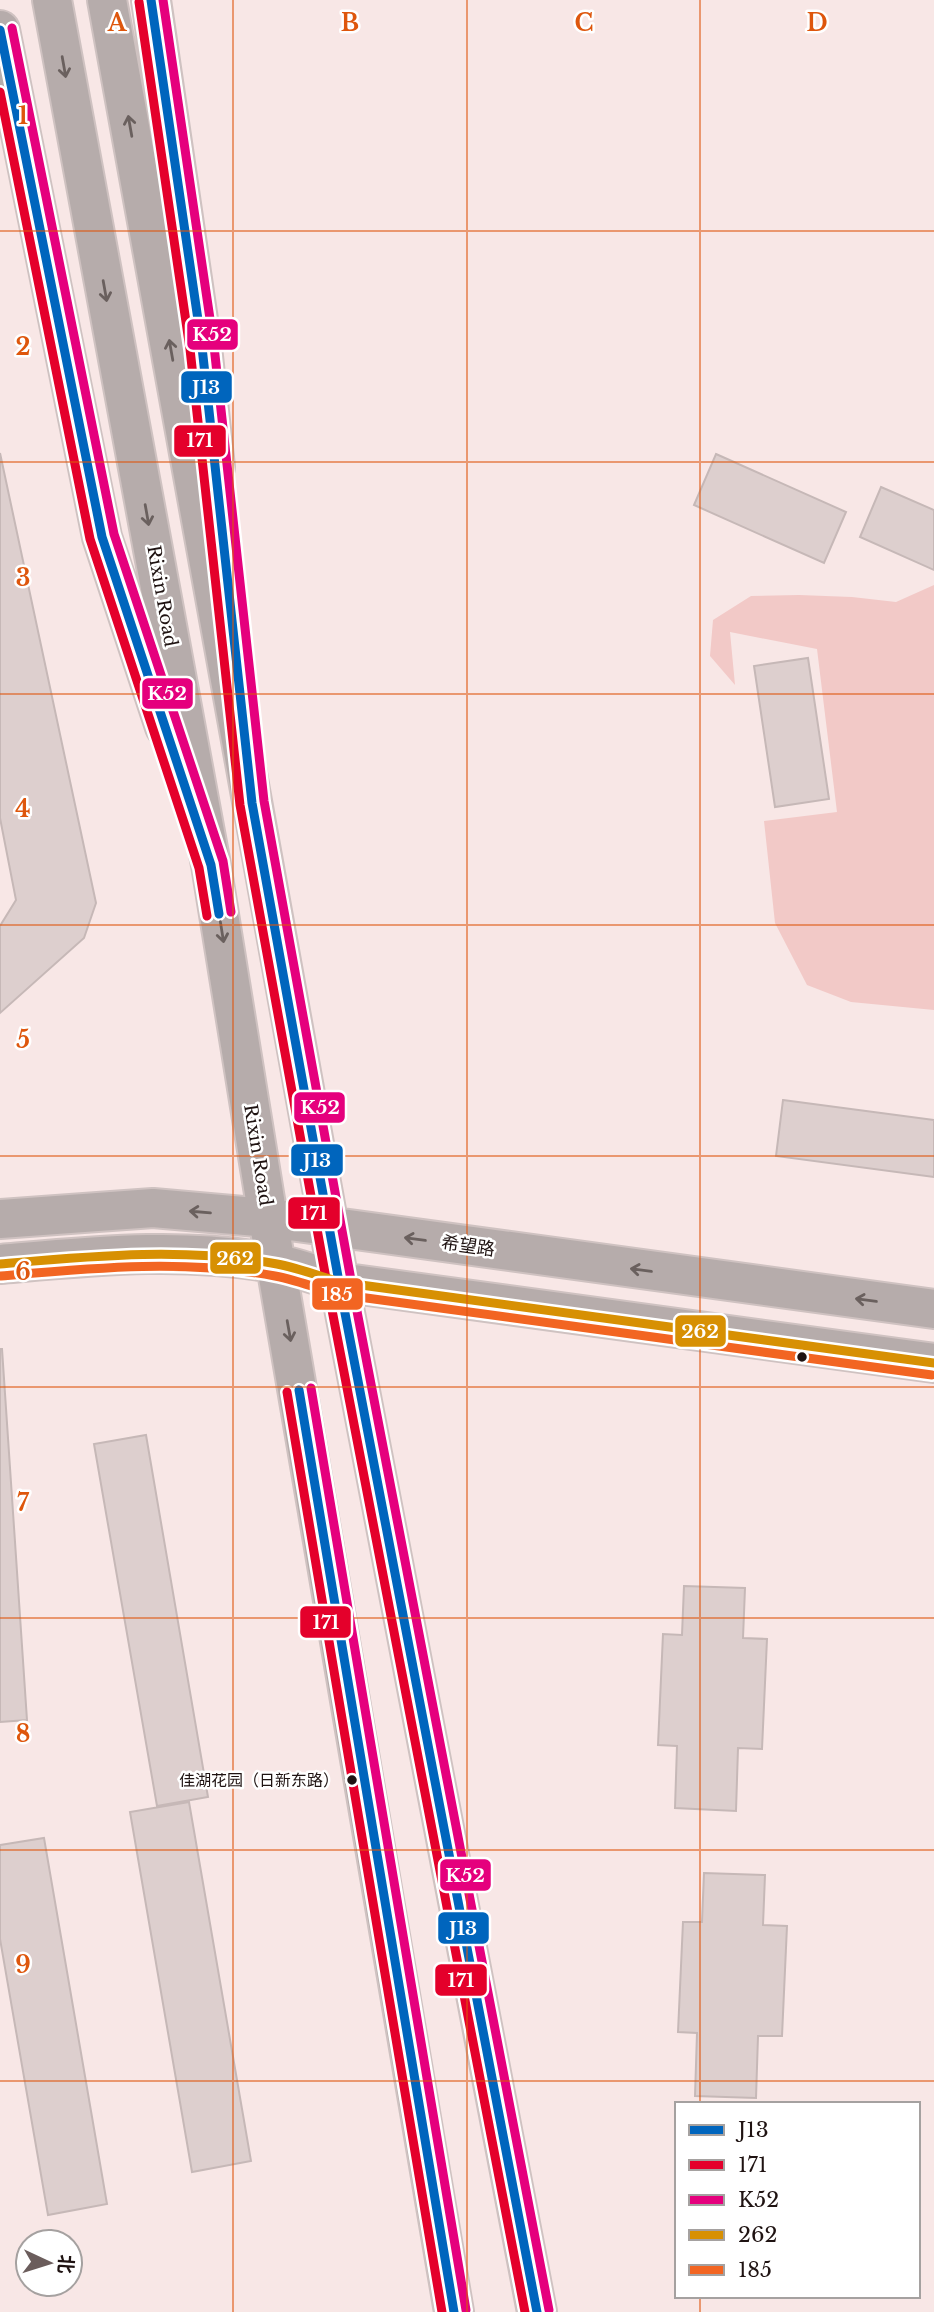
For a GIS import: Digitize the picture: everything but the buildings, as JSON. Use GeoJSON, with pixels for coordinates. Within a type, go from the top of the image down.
{"type":"FeatureCollection","features":[{"type":"Feature","properties":{"kind":"main road","name":"Rixin Road"},"geometry":{"type":"LineString","coordinates":[[52,0],[211,865],[268,1218],[278,1264],[454,2312]]}},
{"type":"Feature","properties":{"kind":"main road"},"geometry":{"type":"LineString","coordinates":[[107,0],[339,1282],[537,2312]]}},
{"type":"Feature","properties":{"kind":"main road"},"geometry":{"type":"LineString","coordinates":[[151,0],[202,347],[252,803]]}},
{"type":"Feature","properties":{"kind":"main road"},"geometry":{"type":"LineString","coordinates":[[0,30],[102,537],[211,865]]}},
{"type":"Feature","properties":{"kind":"main road","name":"希望路"},"geometry":{"type":"LineString","coordinates":[[0,1219],[153,1208],[268,1218],[934,1309]]}},
{"type":"Feature","properties":{"kind":"main road"},"geometry":{"type":"LineString","coordinates":[[0,1264],[126,1253],[205,1255],[278,1264],[339,1282],[934,1363]]}},
{"type":"Feature","properties":{"kind":"shaded area"},"geometry":{"type":"Polygon","coordinates":[[[934,585],[934,1010],[851,1002],[807,985],[775,923],[764,821],[837,812],[817,649],[730,632],[735,685],[710,656],[713,620],[751,596],[852,597],[896,602],[934,585]]]}},
{"type":"Feature","properties":{"kind":"transit line","name":"J13"},"geometry":{"type":"LineString","coordinates":[[151,0],[202,347],[252,803],[339,1282],[537,2312]]}},
{"type":"Feature","properties":{"kind":"transit line","name":"K52"},"geometry":{"type":"LineString","coordinates":[[163,0],[214,346],[264,801],[351,1280],[549,2310]]}},
{"type":"Feature","properties":{"kind":"transit line","name":"171"},"geometry":{"type":"LineString","coordinates":[[139,2],[190,349],[240,805],[327,1284],[525,2312]]}},
{"type":"Feature","properties":{"kind":"transit line","name":"K52"},"geometry":{"type":"LineString","coordinates":[[12,28],[114,534],[223,861],[231,912]]}},
{"type":"Feature","properties":{"kind":"transit line","name":"J13"},"geometry":{"type":"LineString","coordinates":[[0,30],[102,537],[211,865],[219,914]]}},
{"type":"Feature","properties":{"kind":"transit line","name":"171"},"geometry":{"type":"LineString","coordinates":[[0,92],[90,539],[199,868],[207,916]]}},
{"type":"Feature","properties":{"kind":"transit line","name":"262"},"geometry":{"type":"LineString","coordinates":[[0,1264],[174,1254],[243,1259],[285,1266],[339,1282],[934,1363]]}},
{"type":"Feature","properties":{"kind":"transit line","name":"185"},"geometry":{"type":"LineString","coordinates":[[1,1276],[172,1266],[241,1271],[283,1278],[337,1294],[932,1375]]}},
{"type":"Feature","properties":{"kind":"transit line","name":"K52"},"geometry":{"type":"LineString","coordinates":[[311,1388],[466,2310]]}},
{"type":"Feature","properties":{"kind":"transit line","name":"J13"},"geometry":{"type":"LineString","coordinates":[[299,1390],[454,2312]]}},
{"type":"Feature","properties":{"kind":"transit line","name":"171"},"geometry":{"type":"LineString","coordinates":[[287,1392],[442,2312]]}},
{"type":"Feature","properties":{"kind":"place","name":"佳湖花园（日新东路）"},"geometry":{"type":"Point","coordinates":[352,1780]}}]}
